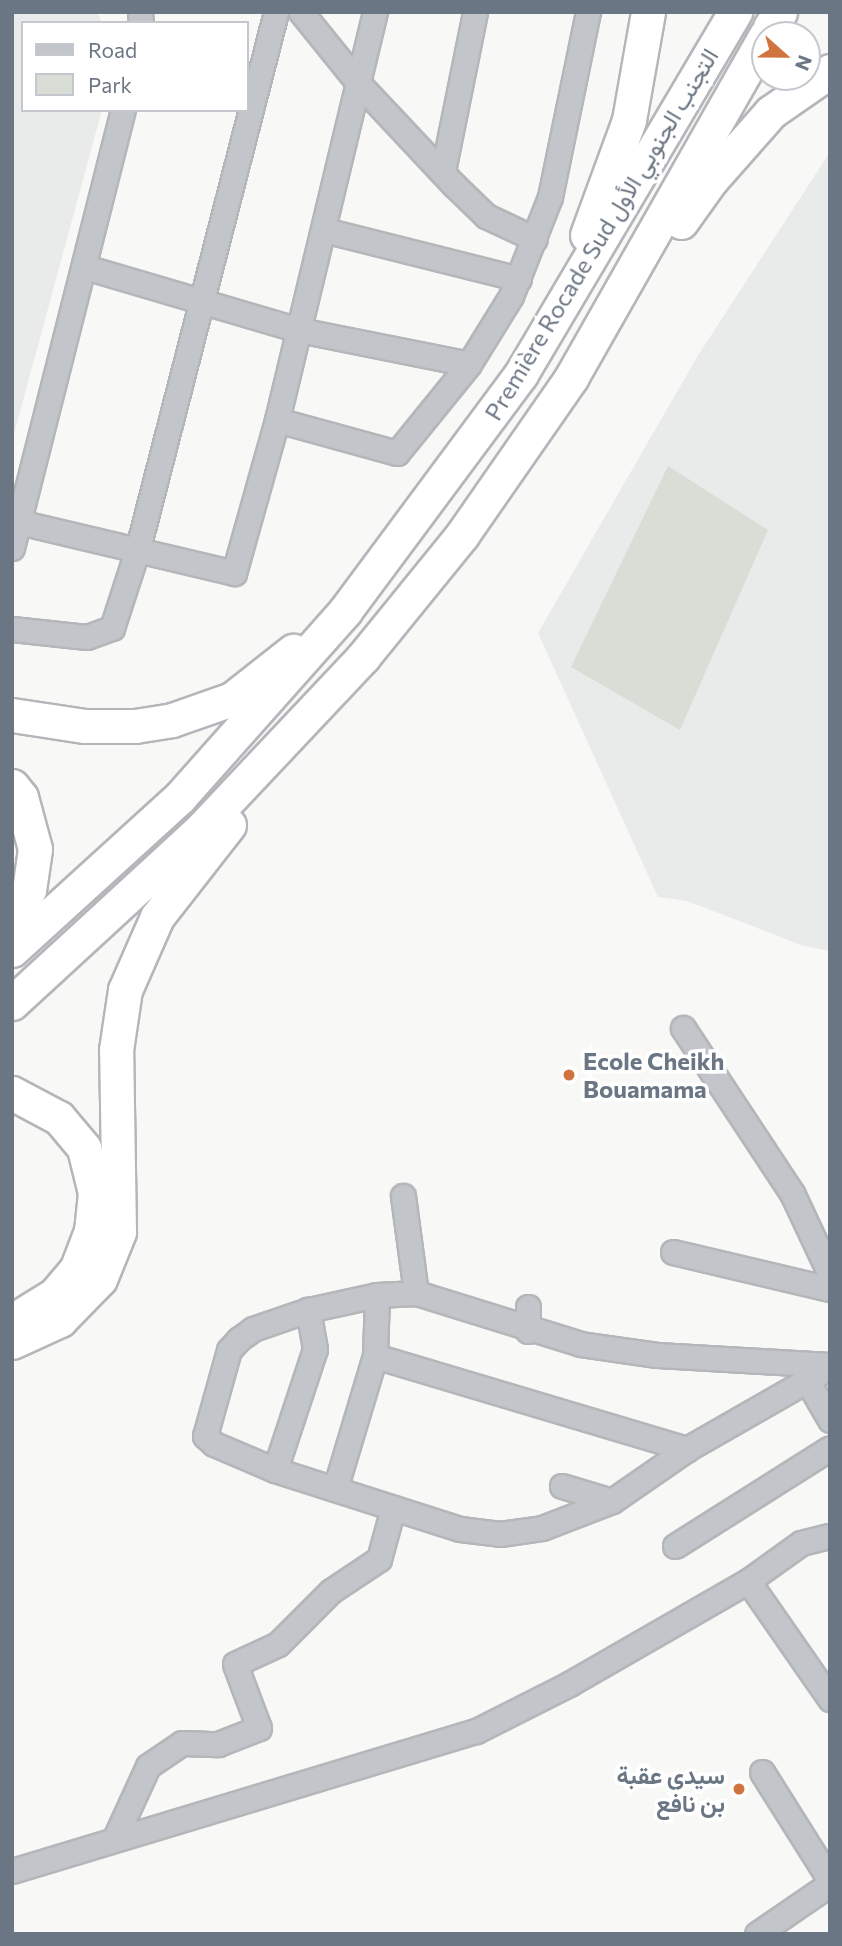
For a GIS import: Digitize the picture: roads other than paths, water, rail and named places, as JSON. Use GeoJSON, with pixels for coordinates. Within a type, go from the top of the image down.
{"type":"FeatureCollection","features":[{"type":"Feature","properties":{"kind":"highway"},"geometry":{"type":"LineString","coordinates":[[521,374],[590,230],[629,120],[648,12]]}},
{"type":"Feature","properties":{"kind":"highway","name":"Première Rocade Sud التجنب الجنوبي الأول"},"geometry":{"type":"LineString","coordinates":[[12,950],[180,797],[345,611],[521,374],[735,12]]}},
{"type":"Feature","properties":{"kind":"highway","name":"Première Rocade Sud التجنب الجنوبي الأول"},"geometry":{"type":"LineString","coordinates":[[12,1003],[202,828],[363,657],[462,535],[571,379],[751,61]]}},
{"type":"Feature","properties":{"kind":"highway"},"geometry":{"type":"LineString","coordinates":[[571,379],[710,180],[771,112],[830,71]]}},
{"type":"Feature","properties":{"kind":"highway"},"geometry":{"type":"LineString","coordinates":[[12,715],[85,726],[135,726],[172,720],[232,699],[345,611]]}},
{"type":"Feature","properties":{"kind":"highway"},"geometry":{"type":"LineString","coordinates":[[12,1342],[60,1320],[100,1279],[119,1233],[116,1050],[125,990],[157,917],[363,657]]}},
{"type":"Feature","properties":{"kind":"highway"},"geometry":{"type":"LineString","coordinates":[[12,786],[21,797],[34,849],[29,890],[12,921]]}},
{"type":"Feature","properties":{"kind":"highway"},"geometry":{"type":"LineString","coordinates":[[12,1093],[59,1118],[84,1147],[95,1193],[91,1231],[77,1268],[54,1295],[12,1321]]}},
{"type":"Feature","properties":{"kind":"street"},"geometry":{"type":"LineString","coordinates":[[12,629],[87,636],[113,628],[138,548],[276,12]]}},
{"type":"Feature","properties":{"kind":"street"},"geometry":{"type":"LineString","coordinates":[[301,12],[360,85],[486,216],[535,239]]}},
{"type":"Feature","properties":{"kind":"street"},"geometry":{"type":"LineString","coordinates":[[19,522],[138,548],[234,573],[277,420],[360,85],[375,12]]}},
{"type":"Feature","properties":{"kind":"street"},"geometry":{"type":"LineString","coordinates":[[443,171],[475,12]]}},
{"type":"Feature","properties":{"kind":"street"},"geometry":{"type":"LineString","coordinates":[[277,420],[397,453],[469,363],[497,325],[535,239],[563,147],[588,12]]}},
{"type":"Feature","properties":{"kind":"street"},"geometry":{"type":"LineString","coordinates":[[12,548],[123,112]]}},
{"type":"Feature","properties":{"kind":"street"},"geometry":{"type":"LineString","coordinates":[[324,230],[519,279]]}},
{"type":"Feature","properties":{"kind":"street"},"geometry":{"type":"LineString","coordinates":[[85,267],[299,330],[469,363]]}},
{"type":"Feature","properties":{"kind":"street"},"geometry":{"type":"LineString","coordinates":[[683,1028],[792,1193],[830,1274]]}},
{"type":"Feature","properties":{"kind":"street"},"geometry":{"type":"LineString","coordinates":[[403,1196],[415,1293]]}},
{"type":"Feature","properties":{"kind":"street"},"geometry":{"type":"LineString","coordinates":[[673,1252],[830,1289]]}},
{"type":"Feature","properties":{"kind":"street"},"geometry":{"type":"LineString","coordinates":[[415,1293],[528,1331],[657,1355],[830,1366],[808,1382],[687,1449],[612,1501],[542,1528],[500,1534],[460,1530],[275,1470],[214,1444],[205,1436],[229,1350],[239,1339],[253,1328],[308,1310],[377,1296],[415,1293]]}},
{"type":"Feature","properties":{"kind":"street"},"geometry":{"type":"LineString","coordinates":[[335,1489],[375,1356],[377,1296]]}},
{"type":"Feature","properties":{"kind":"street"},"geometry":{"type":"LineString","coordinates":[[528,1307],[528,1331]]}},
{"type":"Feature","properties":{"kind":"street"},"geometry":{"type":"LineString","coordinates":[[275,1470],[315,1349],[308,1310]]}},
{"type":"Feature","properties":{"kind":"street"},"geometry":{"type":"LineString","coordinates":[[375,1356],[687,1449]]}},
{"type":"Feature","properties":{"kind":"street"},"geometry":{"type":"LineString","coordinates":[[808,1382],[830,1420]]}},
{"type":"Feature","properties":{"kind":"street"},"geometry":{"type":"LineString","coordinates":[[675,1546],[830,1448]]}},
{"type":"Feature","properties":{"kind":"street"},"geometry":{"type":"LineString","coordinates":[[562,1486],[612,1501]]}},
{"type":"Feature","properties":{"kind":"street"},"geometry":{"type":"LineString","coordinates":[[115,1838],[148,1766],[182,1743],[218,1744],[259,1728],[235,1664],[278,1644],[331,1591],[379,1559],[393,1508]]}},
{"type":"Feature","properties":{"kind":"street"},"geometry":{"type":"LineString","coordinates":[[12,1871],[476,1731],[569,1684],[748,1581],[801,1544],[830,1536]]}},
{"type":"Feature","properties":{"kind":"street"},"geometry":{"type":"LineString","coordinates":[[748,1581],[830,1699]]}},
{"type":"Feature","properties":{"kind":"street"},"geometry":{"type":"LineString","coordinates":[[757,1934],[830,1882],[762,1772]]}},
{"type":"Feature","properties":{"kind":"place","name":"Ecole Cheikh Bouamama"},"geometry":{"type":"Point","coordinates":[569,1075]}},
{"type":"Feature","properties":{"kind":"place","name":"سيدي عقبة بن نافع"},"geometry":{"type":"Point","coordinates":[739,1789]}}]}
